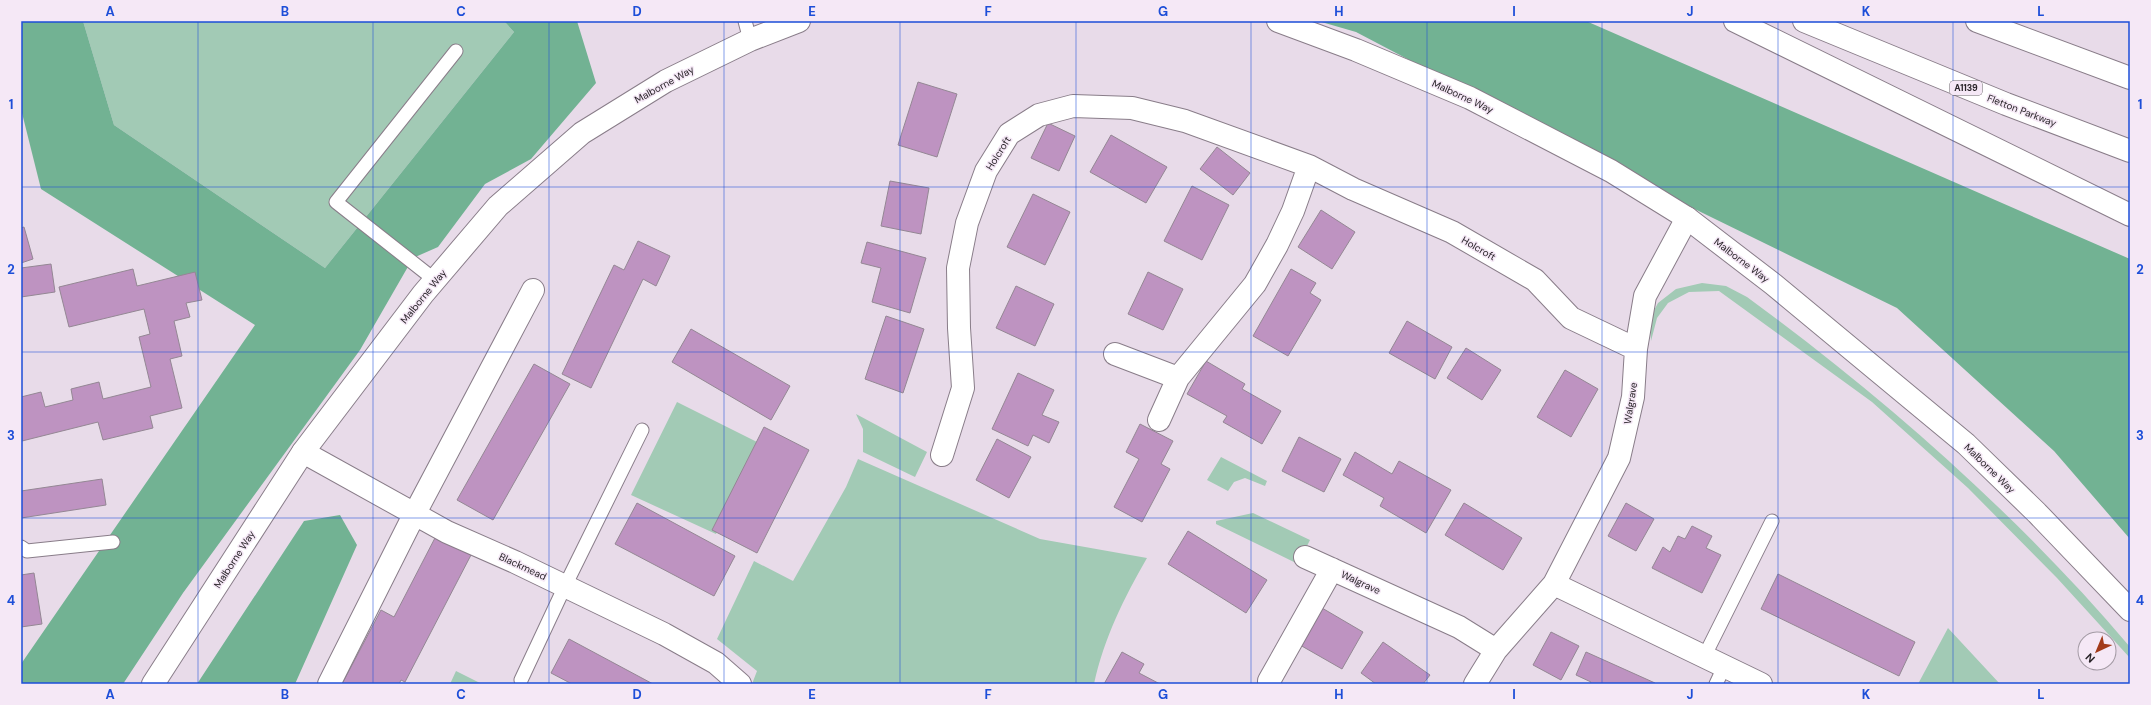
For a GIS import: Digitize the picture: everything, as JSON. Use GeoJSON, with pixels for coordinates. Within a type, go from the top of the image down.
{"type":"FeatureCollection","features":[{"type":"Feature","properties":{"kind":"main road","name":"Malborne Way"},"geometry":{"type":"LineString","coordinates":[[153,684],[303,452],[435,280],[498,206],[582,133],[748,30],[799,21]]}},
{"type":"Feature","properties":{"kind":"main road","name":"Malborne Way"},"geometry":{"type":"LineString","coordinates":[[1278,21],[1356,50],[1470,98],[1611,171],[1687,218],[1773,284],[1966,444],[2037,513],[2130,610]]}},
{"type":"Feature","properties":{"kind":"main road"},"geometry":{"type":"LineString","coordinates":[[1735,21],[2130,215]]}},
{"type":"Feature","properties":{"kind":"main road","name":"Fletton Parkway"},"geometry":{"type":"LineString","coordinates":[[1804,21],[2006,104],[2130,151]]}},
{"type":"Feature","properties":{"kind":"main road"},"geometry":{"type":"LineString","coordinates":[[1976,21],[2130,78]]}},
{"type":"Feature","properties":{"kind":"main road","name":"Holcroft"},"geometry":{"type":"LineString","coordinates":[[942,455],[963,388],[959,328],[958,268],[967,223],[986,172],[1009,134],[1038,115],[1073,106],[1132,108],[1185,121],[1309,166],[1353,189],[1452,232],[1535,280],[1571,318],[1636,349]]}},
{"type":"Feature","properties":{"kind":"main road"},"geometry":{"type":"LineString","coordinates":[[1159,420],[1178,378],[1254,284],[1278,245],[1293,211],[1309,166]]}},
{"type":"Feature","properties":{"kind":"main road","name":"Walgrave"},"geometry":{"type":"LineString","coordinates":[[1475,684],[1496,650],[1554,584],[1619,458],[1633,397],[1636,349],[1645,296],[1687,218]]}},
{"type":"Feature","properties":{"kind":"main road"},"geometry":{"type":"LineString","coordinates":[[329,684],[414,515],[533,290]]}},
{"type":"Feature","properties":{"kind":"main road"},"geometry":{"type":"LineString","coordinates":[[1115,354],[1178,378]]}},
{"type":"Feature","properties":{"kind":"main road","name":"Blackmead"},"geometry":{"type":"LineString","coordinates":[[303,452],[414,515],[671,637],[716,663],[740,684]]}},
{"type":"Feature","properties":{"kind":"main road","name":"Walgrave"},"geometry":{"type":"LineString","coordinates":[[1305,557],[1459,627],[1496,650]]}},
{"type":"Feature","properties":{"kind":"main road","name":"Walgrave"},"geometry":{"type":"LineString","coordinates":[[1269,681],[1332,569]]}},
{"type":"Feature","properties":{"kind":"main road"},"geometry":{"type":"LineString","coordinates":[[1554,584],[1704,657],[1720,675],[1761,684]]}},
{"type":"Feature","properties":{"kind":"lane"},"geometry":{"type":"LineString","coordinates":[[435,280],[336,202],[456,51]]}},
{"type":"Feature","properties":{"kind":"lane"},"geometry":{"type":"LineString","coordinates":[[522,680],[565,586],[642,430]]}},
{"type":"Feature","properties":{"kind":"lane"},"geometry":{"type":"LineString","coordinates":[[1704,657],[1772,521]]}},
{"type":"Feature","properties":{"kind":"lane"},"geometry":{"type":"LineString","coordinates":[[21,547],[27,551],[114,542]]}},
{"type":"Feature","properties":{"kind":"green space"},"geometry":{"type":"Polygon","coordinates":[[[21,21],[83,21],[114,125],[325,268],[514,32],[504,21],[577,21],[596,83],[531,159],[485,184],[438,247],[413,258],[360,350],[183,593],[123,684],[21,684],[21,664],[255,325],[41,189],[21,109],[21,21]]]}},
{"type":"Feature","properties":{"kind":"green space"},"geometry":{"type":"Polygon","coordinates":[[[83,21],[504,21],[514,32],[325,268],[114,125],[83,21]]]}},
{"type":"Feature","properties":{"kind":"green space"},"geometry":{"type":"Polygon","coordinates":[[[1318,21],[1586,21],[2130,259],[2130,539],[2054,451],[1897,308],[1670,197],[1356,32],[1318,21]]]}},
{"type":"Feature","properties":{"kind":"green space"},"geometry":{"type":"Polygon","coordinates":[[[1702,283],[1726,286],[1747,297],[1799,336],[1850,376],[1949,461],[2043,552],[2116,631],[2105,631],[2057,578],[1968,488],[1872,402],[1719,291],[1689,292],[1668,303],[1657,318],[1651,341],[1650,318],[1658,303],[1676,289],[1702,283]]]}},
{"type":"Feature","properties":{"kind":"green space"},"geometry":{"type":"Polygon","coordinates":[[[677,402],[759,443],[716,534],[631,495],[677,402]]]}},
{"type":"Feature","properties":{"kind":"green space"},"geometry":{"type":"Polygon","coordinates":[[[856,414],[927,452],[915,477],[863,452],[863,429],[856,414]]]}},
{"type":"Feature","properties":{"kind":"green space"},"geometry":{"type":"Polygon","coordinates":[[[1221,457],[1267,481],[1265,486],[1245,478],[1234,482],[1228,491],[1207,480],[1221,457]]]}},
{"type":"Feature","properties":{"kind":"green space"},"geometry":{"type":"Polygon","coordinates":[[[858,459],[1040,539],[1147,558],[1130,588],[1109,634],[1094,684],[752,684],[757,671],[717,639],[754,561],[793,581],[846,487],[858,459]]]}},
{"type":"Feature","properties":{"kind":"green space"},"geometry":{"type":"Polygon","coordinates":[[[1253,513],[1310,540],[1298,564],[1216,524],[1216,521],[1253,513]]]}},
{"type":"Feature","properties":{"kind":"green space"},"geometry":{"type":"Polygon","coordinates":[[[340,515],[357,545],[295,684],[197,684],[304,521],[340,515]]]}},
{"type":"Feature","properties":{"kind":"green space"},"geometry":{"type":"Polygon","coordinates":[[[1948,628],[2000,684],[1918,684],[1948,628]]]}},
{"type":"Feature","properties":{"kind":"green space"},"geometry":{"type":"Polygon","coordinates":[[[2117,632],[2130,647],[2130,658],[2117,644],[2117,632]]]}},
{"type":"Feature","properties":{"kind":"green space"},"geometry":{"type":"Polygon","coordinates":[[[456,671],[482,684],[450,684],[456,671]]]}},
{"type":"Feature","properties":{"kind":"building"},"geometry":{"type":"Polygon","coordinates":[[[918,82],[957,94],[937,157],[898,145],[918,82]]]}},
{"type":"Feature","properties":{"kind":"building"},"geometry":{"type":"Polygon","coordinates":[[[1048,123],[1075,136],[1059,171],[1031,158],[1048,123]]]}},
{"type":"Feature","properties":{"kind":"building"},"geometry":{"type":"Polygon","coordinates":[[[1111,135],[1167,167],[1146,203],[1090,172],[1111,135]]]}},
{"type":"Feature","properties":{"kind":"building"},"geometry":{"type":"Polygon","coordinates":[[[1217,147],[1250,173],[1233,195],[1200,169],[1217,147]]]}},
{"type":"Feature","properties":{"kind":"building"},"geometry":{"type":"Polygon","coordinates":[[[890,181],[929,188],[921,234],[881,226],[890,181]]]}},
{"type":"Feature","properties":{"kind":"building"},"geometry":{"type":"Polygon","coordinates":[[[1192,186],[1229,205],[1202,260],[1164,241],[1192,186]]]}},
{"type":"Feature","properties":{"kind":"building"},"geometry":{"type":"Polygon","coordinates":[[[1033,194],[1070,212],[1045,265],[1007,247],[1033,194]]]}},
{"type":"Feature","properties":{"kind":"building"},"geometry":{"type":"Polygon","coordinates":[[[1321,210],[1355,232],[1332,269],[1298,247],[1321,210]]]}},
{"type":"Feature","properties":{"kind":"building"},"geometry":{"type":"Polygon","coordinates":[[[24,227],[33,259],[21,263],[21,228],[24,227]]]}},
{"type":"Feature","properties":{"kind":"building"},"geometry":{"type":"Polygon","coordinates":[[[638,241],[670,256],[656,286],[643,279],[591,388],[562,374],[614,265],[624,270],[638,241]]]}},
{"type":"Feature","properties":{"kind":"building"},"geometry":{"type":"Polygon","coordinates":[[[867,242],[926,258],[910,313],[872,302],[881,268],[861,263],[867,242]]]}},
{"type":"Feature","properties":{"kind":"building"},"geometry":{"type":"Polygon","coordinates":[[[51,264],[55,292],[21,297],[21,268],[51,264]]]}},
{"type":"Feature","properties":{"kind":"building"},"geometry":{"type":"Polygon","coordinates":[[[133,269],[137,286],[195,272],[202,300],[186,303],[190,317],[174,321],[182,356],[170,359],[182,408],[150,416],[153,428],[103,440],[98,422],[22,441],[21,397],[41,392],[45,407],[73,400],[71,389],[99,382],[103,399],[151,387],[139,337],[150,334],[144,309],[69,327],[59,287],[133,269]]]}},
{"type":"Feature","properties":{"kind":"building"},"geometry":{"type":"Polygon","coordinates":[[[1291,269],[1316,283],[1310,293],[1321,300],[1288,356],[1253,336],[1291,269]]]}},
{"type":"Feature","properties":{"kind":"building"},"geometry":{"type":"Polygon","coordinates":[[[1148,272],[1183,289],[1163,330],[1128,314],[1148,272]]]}},
{"type":"Feature","properties":{"kind":"building"},"geometry":{"type":"Polygon","coordinates":[[[1016,286],[1054,304],[1035,346],[996,328],[1016,286]]]}},
{"type":"Feature","properties":{"kind":"building"},"geometry":{"type":"Polygon","coordinates":[[[886,316],[924,329],[903,393],[865,379],[886,316]]]}},
{"type":"Feature","properties":{"kind":"building"},"geometry":{"type":"Polygon","coordinates":[[[1407,321],[1452,347],[1435,379],[1389,353],[1407,321]]]}},
{"type":"Feature","properties":{"kind":"building"},"geometry":{"type":"Polygon","coordinates":[[[691,329],[790,386],[771,420],[672,362],[691,329]]]}},
{"type":"Feature","properties":{"kind":"building"},"geometry":{"type":"Polygon","coordinates":[[[1466,348],[1501,370],[1482,400],[1447,378],[1466,348]]]}},
{"type":"Feature","properties":{"kind":"building"},"geometry":{"type":"Polygon","coordinates":[[[1206,361],[1245,384],[1242,389],[1281,411],[1262,444],[1223,422],[1227,416],[1187,394],[1206,361]]]}},
{"type":"Feature","properties":{"kind":"building"},"geometry":{"type":"Polygon","coordinates":[[[534,364],[570,384],[493,520],[457,500],[534,364]]]}},
{"type":"Feature","properties":{"kind":"building"},"geometry":{"type":"Polygon","coordinates":[[[1565,370],[1598,389],[1571,437],[1537,417],[1565,370]]]}},
{"type":"Feature","properties":{"kind":"building"},"geometry":{"type":"Polygon","coordinates":[[[1018,373],[1054,390],[1042,415],[1059,422],[1049,443],[1033,435],[1028,446],[992,429],[1018,373]]]}},
{"type":"Feature","properties":{"kind":"building"},"geometry":{"type":"Polygon","coordinates":[[[1140,424],[1173,441],[1161,464],[1170,469],[1142,522],[1114,507],[1139,459],[1126,452],[1140,424]]]}},
{"type":"Feature","properties":{"kind":"building"},"geometry":{"type":"Polygon","coordinates":[[[764,427],[809,450],[757,553],[712,530],[764,427]]]}},
{"type":"Feature","properties":{"kind":"building"},"geometry":{"type":"Polygon","coordinates":[[[1299,437],[1341,459],[1324,492],[1282,471],[1299,437]]]}},
{"type":"Feature","properties":{"kind":"building"},"geometry":{"type":"Polygon","coordinates":[[[997,439],[1031,457],[1009,498],[976,480],[997,439]]]}},
{"type":"Feature","properties":{"kind":"building"},"geometry":{"type":"Polygon","coordinates":[[[1355,452],[1392,474],[1399,461],[1451,490],[1426,533],[1380,506],[1384,498],[1343,475],[1355,452]]]}},
{"type":"Feature","properties":{"kind":"building"},"geometry":{"type":"Polygon","coordinates":[[[102,479],[106,505],[21,518],[21,491],[102,479]]]}},
{"type":"Feature","properties":{"kind":"building"},"geometry":{"type":"Polygon","coordinates":[[[637,503],[735,556],[714,596],[615,544],[637,503]]]}},
{"type":"Feature","properties":{"kind":"building"},"geometry":{"type":"Polygon","coordinates":[[[1464,503],[1522,538],[1503,570],[1445,535],[1464,503]]]}},
{"type":"Feature","properties":{"kind":"building"},"geometry":{"type":"Polygon","coordinates":[[[1626,503],[1654,519],[1636,551],[1608,536],[1626,503]]]}},
{"type":"Feature","properties":{"kind":"building"},"geometry":{"type":"Polygon","coordinates":[[[1692,526],[1712,536],[1706,548],[1721,555],[1702,593],[1652,568],[1663,547],[1670,552],[1678,536],[1685,539],[1692,526]]]}},
{"type":"Feature","properties":{"kind":"building"},"geometry":{"type":"Polygon","coordinates":[[[1188,531],[1267,580],[1246,613],[1168,564],[1188,531]]]}},
{"type":"Feature","properties":{"kind":"building"},"geometry":{"type":"Polygon","coordinates":[[[436,536],[471,555],[405,682],[401,680],[399,684],[342,684],[381,610],[394,617],[436,536]]]}},
{"type":"Feature","properties":{"kind":"building"},"geometry":{"type":"Polygon","coordinates":[[[34,573],[42,624],[21,627],[21,575],[34,573]]]}},
{"type":"Feature","properties":{"kind":"building"},"geometry":{"type":"Polygon","coordinates":[[[1778,574],[1915,642],[1899,676],[1761,609],[1778,574]]]}},
{"type":"Feature","properties":{"kind":"building"},"geometry":{"type":"Polygon","coordinates":[[[1322,608],[1363,632],[1342,669],[1300,645],[1322,608]]]}},
{"type":"Feature","properties":{"kind":"building"},"geometry":{"type":"Polygon","coordinates":[[[1551,632],[1579,646],[1561,680],[1533,665],[1551,632]]]}},
{"type":"Feature","properties":{"kind":"building"},"geometry":{"type":"Polygon","coordinates":[[[569,639],[653,684],[572,684],[551,673],[569,639]]]}},
{"type":"Feature","properties":{"kind":"building"},"geometry":{"type":"Polygon","coordinates":[[[1383,642],[1430,675],[1423,684],[1376,684],[1361,673],[1383,642]]]}},
{"type":"Feature","properties":{"kind":"building"},"geometry":{"type":"Polygon","coordinates":[[[1122,652],[1144,664],[1139,673],[1160,684],[1104,684],[1122,652]]]}},
{"type":"Feature","properties":{"kind":"building"},"geometry":{"type":"Polygon","coordinates":[[[1586,652],[1655,684],[1590,684],[1591,682],[1576,675],[1586,652]]]}}]}
